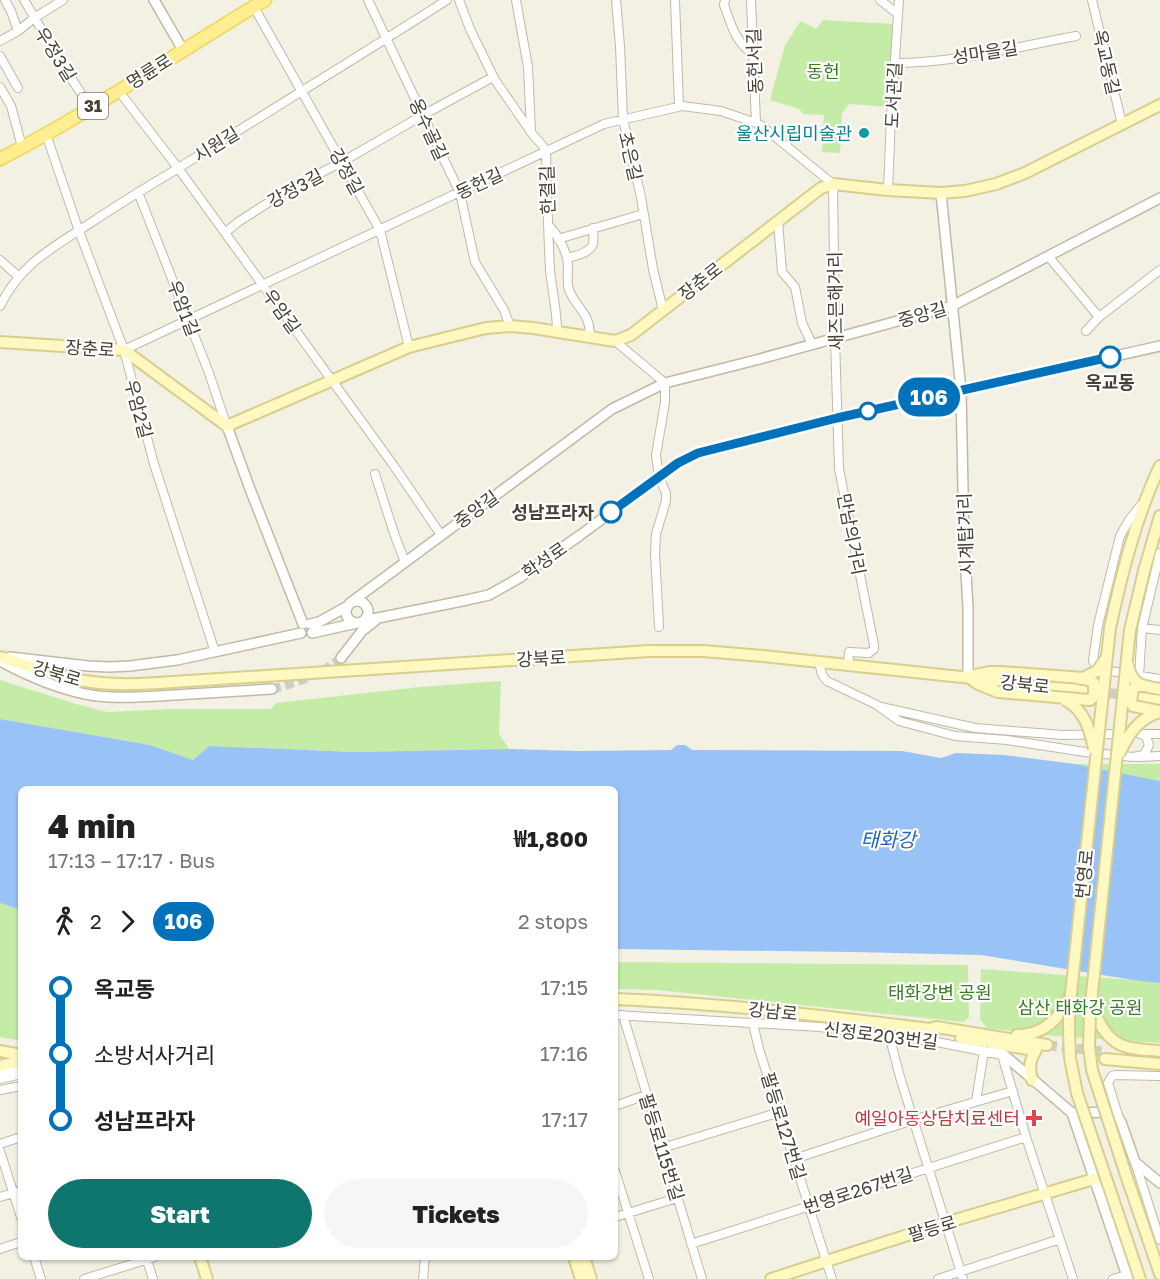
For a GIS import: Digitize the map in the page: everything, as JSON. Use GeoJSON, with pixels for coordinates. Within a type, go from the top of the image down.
{"type":"FeatureCollection","features":[{"type":"Feature","properties":{"kind":"main road","name":"명륜로"},"geometry":{"type":"LineString","coordinates":[[2,157],[90,108],[259,3]]}},
{"type":"Feature","properties":{"kind":"main road"},"geometry":{"type":"LineString","coordinates":[[833,184],[941,193],[965,191],[996,184],[1025,174],[1160,105]]}},
{"type":"Feature","properties":{"kind":"main road","name":"장춘로"},"geometry":{"type":"LineString","coordinates":[[615,341],[631,335],[821,188],[833,184]]}},
{"type":"Feature","properties":{"kind":"main road"},"geometry":{"type":"LineString","coordinates":[[227,426],[409,347],[486,328],[510,326],[615,341]]}},
{"type":"Feature","properties":{"kind":"main road","name":"장춘로"},"geometry":{"type":"LineString","coordinates":[[0,342],[124,350],[227,426]]}},
{"type":"Feature","properties":{"kind":"main road","name":"번영로"},"geometry":{"type":"LineString","coordinates":[[1140,1279],[1072,1072],[1069,1013],[1110,628],[1125,566],[1146,500],[1158,472]]}},
{"type":"Feature","properties":{"kind":"main road","name":"번영로"},"geometry":{"type":"LineString","coordinates":[[1160,516],[1130,630],[1126,659],[1089,1035],[1090,1059],[1097,1087],[1160,1274]]}},
{"type":"Feature","properties":{"kind":"main road"},"geometry":{"type":"LineString","coordinates":[[1148,557],[1160,537]]}},
{"type":"Feature","properties":{"kind":"main road","name":"강북로"},"geometry":{"type":"LineString","coordinates":[[0,658],[67,678],[114,684],[658,651],[694,651],[1085,690]]}},
{"type":"Feature","properties":{"kind":"main road"},"geometry":{"type":"LineString","coordinates":[[968,678],[979,674],[1001,672],[1083,678],[1101,667],[1107,657]]}},
{"type":"Feature","properties":{"kind":"main road"},"geometry":{"type":"LineString","coordinates":[[1126,659],[1136,681],[1160,700]]}},
{"type":"Feature","properties":{"kind":"main road"},"geometry":{"type":"LineString","coordinates":[[968,678],[998,692],[1087,701],[1092,699],[1094,683],[1077,678]]}},
{"type":"Feature","properties":{"kind":"main road"},"geometry":{"type":"LineString","coordinates":[[1160,689],[1136,686],[1133,689],[1131,702],[1133,706],[1160,711]]}},
{"type":"Feature","properties":{"kind":"main road"},"geometry":{"type":"LineString","coordinates":[[1059,698],[1076,707],[1084,717],[1096,760]]}},
{"type":"Feature","properties":{"kind":"main road"},"geometry":{"type":"LineString","coordinates":[[1116,762],[1136,726],[1146,717],[1160,711]]}},
{"type":"Feature","properties":{"kind":"main road"},"geometry":{"type":"LineString","coordinates":[[983,1040],[991,1031],[1019,1035],[1040,1032],[1064,1007],[1071,991]]}},
{"type":"Feature","properties":{"kind":"main road"},"geometry":{"type":"LineString","coordinates":[[1092,994],[1094,1011],[1104,1030],[1118,1044],[1128,1048],[1160,1051]]}},
{"type":"Feature","properties":{"kind":"main road","name":"강남로"},"geometry":{"type":"LineString","coordinates":[[618,999],[705,1005],[930,1029],[936,1027],[983,1040]]}},
{"type":"Feature","properties":{"kind":"main road","name":"강남로"},"geometry":{"type":"LineString","coordinates":[[930,1029],[935,1034],[1043,1049],[1030,1060],[1032,1080]]}},
{"type":"Feature","properties":{"kind":"main road"},"geometry":{"type":"LineString","coordinates":[[0,1051],[18,1054]]}},
{"type":"Feature","properties":{"kind":"main road"},"geometry":{"type":"LineString","coordinates":[[1160,1056],[1106,1056],[1160,1064]]}},
{"type":"Feature","properties":{"kind":"main road"},"geometry":{"type":"LineString","coordinates":[[0,1066],[18,1062]]}},
{"type":"Feature","properties":{"kind":"main road","name":"팔등로"},"geometry":{"type":"LineString","coordinates":[[771,1279],[945,1223],[1094,1179]]}},
{"type":"Feature","properties":{"kind":"main road"},"geometry":{"type":"LineString","coordinates":[[201,1260],[207,1279]]}},
{"type":"Feature","properties":{"kind":"main road"},"geometry":{"type":"LineString","coordinates":[[575,1260],[581,1279]]}},
{"type":"Feature","properties":{"kind":"main road"},"geometry":{"type":"LineString","coordinates":[[585,1260],[591,1279]]}},
{"type":"Feature","properties":{"kind":"street"},"geometry":{"type":"LineString","coordinates":[[5,0],[18,31]]}},
{"type":"Feature","properties":{"kind":"street","name":"우정3길"},"geometry":{"type":"LineString","coordinates":[[24,0],[90,108]]}},
{"type":"Feature","properties":{"kind":"street"},"geometry":{"type":"LineString","coordinates":[[0,40],[18,31],[63,0]]}},
{"type":"Feature","properties":{"kind":"street"},"geometry":{"type":"LineString","coordinates":[[154,0],[183,50]]}},
{"type":"Feature","properties":{"kind":"street","name":"옹수골길"},"geometry":{"type":"LineString","coordinates":[[368,0],[460,193],[475,262],[504,310],[510,326]]}},
{"type":"Feature","properties":{"kind":"street","name":"시원길"},"geometry":{"type":"LineString","coordinates":[[0,306],[9,288],[27,267],[48,250],[447,0]]}},
{"type":"Feature","properties":{"kind":"street","name":"한결길"},"geometry":{"type":"LineString","coordinates":[[459,0],[470,29],[494,77],[546,152],[551,274],[557,331]]}},
{"type":"Feature","properties":{"kind":"street"},"geometry":{"type":"LineString","coordinates":[[516,0],[528,67],[532,133]]}},
{"type":"Feature","properties":{"kind":"street","name":"초은길"},"geometry":{"type":"LineString","coordinates":[[615,0],[620,46],[623,120],[663,310]]}},
{"type":"Feature","properties":{"kind":"street"},"geometry":{"type":"LineString","coordinates":[[675,0],[679,106]]}},
{"type":"Feature","properties":{"kind":"street"},"geometry":{"type":"LineString","coordinates":[[725,0],[724,5],[734,34],[754,55]]}},
{"type":"Feature","properties":{"kind":"street","name":"동헌서길"},"geometry":{"type":"LineString","coordinates":[[751,0],[756,123]]}},
{"type":"Feature","properties":{"kind":"street"},"geometry":{"type":"LineString","coordinates":[[880,0],[898,14]]}},
{"type":"Feature","properties":{"kind":"street","name":"도서관길"},"geometry":{"type":"LineString","coordinates":[[888,190],[899,0]]}},
{"type":"Feature","properties":{"kind":"street","name":"옥교동길"},"geometry":{"type":"LineString","coordinates":[[1092,0],[1122,124]]}},
{"type":"Feature","properties":{"kind":"street","name":"강정길"},"geometry":{"type":"LineString","coordinates":[[259,3],[302,91],[380,230],[409,347]]}},
{"type":"Feature","properties":{"kind":"street","name":"성마을길"},"geometry":{"type":"LineString","coordinates":[[895,63],[966,56],[1076,36]]}},
{"type":"Feature","properties":{"kind":"street"},"geometry":{"type":"LineString","coordinates":[[0,56],[18,88]]}},
{"type":"Feature","properties":{"kind":"street","name":"강정3길"},"geometry":{"type":"LineString","coordinates":[[225,233],[291,188],[494,77]]}},
{"type":"Feature","properties":{"kind":"street"},"geometry":{"type":"LineString","coordinates":[[0,87],[11,105],[22,147]]}},
{"type":"Feature","properties":{"kind":"street","name":"우암길"},"geometry":{"type":"LineString","coordinates":[[118,90],[178,168],[394,466],[441,535]]}},
{"type":"Feature","properties":{"kind":"street","name":"동헌길"},"geometry":{"type":"LineString","coordinates":[[124,350],[604,124],[679,106],[722,111],[762,126],[833,184]]}},
{"type":"Feature","properties":{"kind":"street","name":"우암2길"},"geometry":{"type":"LineString","coordinates":[[46,134],[79,231],[124,350],[153,464],[215,652]]}},
{"type":"Feature","properties":{"kind":"street","name":"새즈믄해거리"},"geometry":{"type":"LineString","coordinates":[[833,184],[837,418]]}},
{"type":"Feature","properties":{"kind":"street","name":"우암1길"},"geometry":{"type":"LineString","coordinates":[[138,192],[209,373],[227,426]]}},
{"type":"Feature","properties":{"kind":"street","name":"시계탑거리"},"geometry":{"type":"LineString","coordinates":[[941,193],[961,390],[968,678]]}},
{"type":"Feature","properties":{"kind":"street","name":"중앙길"},"geometry":{"type":"LineString","coordinates":[[307,629],[349,605],[612,409],[665,383],[952,306],[1160,198]]}},
{"type":"Feature","properties":{"kind":"street"},"geometry":{"type":"LineString","coordinates":[[558,239],[643,214]]}},
{"type":"Feature","properties":{"kind":"street"},"geometry":{"type":"LineString","coordinates":[[778,221],[782,272],[795,287],[802,323],[812,344]]}},
{"type":"Feature","properties":{"kind":"street"},"geometry":{"type":"LineString","coordinates":[[548,225],[554,230],[567,258],[568,286],[573,299],[586,317],[590,330],[589,337]]}},
{"type":"Feature","properties":{"kind":"street"},"geometry":{"type":"LineString","coordinates":[[567,258],[581,254],[592,247],[593,228]]}},
{"type":"Feature","properties":{"kind":"street"},"geometry":{"type":"LineString","coordinates":[[1048,256],[1100,317]]}},
{"type":"Feature","properties":{"kind":"street"},"geometry":{"type":"LineString","coordinates":[[0,260],[19,277]]}},
{"type":"Feature","properties":{"kind":"street"},"geometry":{"type":"LineString","coordinates":[[1086,331],[1100,317],[1160,270]]}},
{"type":"Feature","properties":{"kind":"street"},"geometry":{"type":"LineString","coordinates":[[615,341],[665,383],[665,402],[656,455],[659,477],[666,493],[666,501],[656,534],[655,553],[659,627]]}},
{"type":"Feature","properties":{"kind":"street","name":"학성로"},"geometry":{"type":"LineString","coordinates":[[364,621],[375,621],[384,617],[489,595],[519,578],[678,463],[698,453],[837,418],[1160,346]]}},
{"type":"Feature","properties":{"kind":"street","name":"만남의거리"},"geometry":{"type":"LineString","coordinates":[[837,418],[839,469],[874,649],[869,653],[849,652],[848,665]]}},
{"type":"Feature","properties":{"kind":"street"},"geometry":{"type":"LineString","coordinates":[[227,426],[307,629]]}},
{"type":"Feature","properties":{"kind":"street"},"geometry":{"type":"LineString","coordinates":[[375,474],[405,562]]}},
{"type":"Feature","properties":{"kind":"street"},"geometry":{"type":"LineString","coordinates":[[1146,500],[1129,520],[1120,536],[1098,625],[1093,661],[1098,669],[1141,687],[1160,678]]}},
{"type":"Feature","properties":{"kind":"street"},"geometry":{"type":"LineString","coordinates":[[1141,687],[1142,628],[1158,572],[1160,553]]}},
{"type":"Feature","properties":{"kind":"street"},"geometry":{"type":"LineString","coordinates":[[341,658],[364,621],[366,606],[357,601],[349,605],[346,609],[347,617],[352,622],[364,621]]}},
{"type":"Feature","properties":{"kind":"street"},"geometry":{"type":"LineString","coordinates":[[0,658],[109,667],[130,666],[177,660],[307,629],[364,621]]}},
{"type":"Feature","properties":{"kind":"street"},"geometry":{"type":"LineString","coordinates":[[1142,628],[1160,630]]}},
{"type":"Feature","properties":{"kind":"street"},"geometry":{"type":"LineString","coordinates":[[0,658],[27,674],[61,687],[103,697],[272,689]]}},
{"type":"Feature","properties":{"kind":"street"},"geometry":{"type":"LineString","coordinates":[[820,662],[822,676],[827,681],[877,705],[900,721],[955,736],[1007,740],[1133,757],[1160,756]]}},
{"type":"Feature","properties":{"kind":"street"},"geometry":{"type":"LineString","coordinates":[[877,705],[975,728],[1063,735],[1160,735]]}},
{"type":"Feature","properties":{"kind":"street"},"geometry":{"type":"LineString","coordinates":[[1133,757],[1144,755],[1149,745],[1146,736],[1137,734]]}},
{"type":"Feature","properties":{"kind":"street","name":"신정로203번길"},"geometry":{"type":"LineString","coordinates":[[619,1015],[820,1027],[889,1035],[983,1040]]}},
{"type":"Feature","properties":{"kind":"street","name":"팔등로115번길"},"geometry":{"type":"LineString","coordinates":[[619,1015],[702,1279]]}},
{"type":"Feature","properties":{"kind":"street","name":"팔등로127번길"},"geometry":{"type":"LineString","coordinates":[[753,1024],[832,1279]]}},
{"type":"Feature","properties":{"kind":"street"},"geometry":{"type":"LineString","coordinates":[[889,1035],[962,1275]]}},
{"type":"Feature","properties":{"kind":"street"},"geometry":{"type":"LineString","coordinates":[[983,1040],[1072,1113],[1127,1277],[1113,1279]]}},
{"type":"Feature","properties":{"kind":"street"},"geometry":{"type":"LineString","coordinates":[[976,1101],[983,1040]]}},
{"type":"Feature","properties":{"kind":"street"},"geometry":{"type":"LineString","coordinates":[[1002,1055],[1026,1137],[1073,1279]]}},
{"type":"Feature","properties":{"kind":"street"},"geometry":{"type":"LineString","coordinates":[[0,1073],[18,1069]]}},
{"type":"Feature","properties":{"kind":"street"},"geometry":{"type":"LineString","coordinates":[[0,1079],[18,1075]]}},
{"type":"Feature","properties":{"kind":"street"},"geometry":{"type":"LineString","coordinates":[[1160,1076],[1116,1075],[1112,1076],[1108,1083],[1160,1240]]}},
{"type":"Feature","properties":{"kind":"street"},"geometry":{"type":"LineString","coordinates":[[0,1090],[18,1087]]}},
{"type":"Feature","properties":{"kind":"street"},"geometry":{"type":"LineString","coordinates":[[794,1159],[913,1120],[1013,1091]]}},
{"type":"Feature","properties":{"kind":"street"},"geometry":{"type":"LineString","coordinates":[[618,1105],[646,1095]]}},
{"type":"Feature","properties":{"kind":"street"},"geometry":{"type":"LineString","coordinates":[[662,1148],[780,1112]]}},
{"type":"Feature","properties":{"kind":"street"},"geometry":{"type":"LineString","coordinates":[[1072,1113],[1111,1112],[1121,1122]]}},
{"type":"Feature","properties":{"kind":"street","name":"번영로267번길"},"geometry":{"type":"LineString","coordinates":[[691,1244],[1026,1137]]}},
{"type":"Feature","properties":{"kind":"street"},"geometry":{"type":"LineString","coordinates":[[0,1144],[18,1138]]}},
{"type":"Feature","properties":{"kind":"street"},"geometry":{"type":"LineString","coordinates":[[0,1152],[17,1192],[0,1197]]}},
{"type":"Feature","properties":{"kind":"street"},"geometry":{"type":"LineString","coordinates":[[1135,1162],[1160,1182]]}},
{"type":"Feature","properties":{"kind":"street"},"geometry":{"type":"LineString","coordinates":[[618,1181],[649,1279]]}},
{"type":"Feature","properties":{"kind":"street"},"geometry":{"type":"LineString","coordinates":[[618,1216],[677,1198]]}},
{"type":"Feature","properties":{"kind":"street"},"geometry":{"type":"LineString","coordinates":[[938,1279],[962,1275],[1060,1239]]}},
{"type":"Feature","properties":{"kind":"street"},"geometry":{"type":"LineString","coordinates":[[0,1249],[18,1243]]}},
{"type":"Feature","properties":{"kind":"street"},"geometry":{"type":"LineString","coordinates":[[35,1260],[41,1279]]}},
{"type":"Feature","properties":{"kind":"street"},"geometry":{"type":"LineString","coordinates":[[84,1279],[143,1260]]}},
{"type":"Feature","properties":{"kind":"street"},"geometry":{"type":"LineString","coordinates":[[149,1260],[153,1279]]}},
{"type":"Feature","properties":{"kind":"street"},"geometry":{"type":"LineString","coordinates":[[423,1279],[425,1260]]}},
{"type":"Feature","properties":{"kind":"green space","name":"동헌"},"geometry":{"type":"Polygon","coordinates":[[[823,20],[894,24],[888,107],[849,104],[842,113],[840,153],[822,152],[824,115],[803,114],[799,109],[770,100],[785,45],[801,21],[816,29],[823,20]]]}},
{"type":"Feature","properties":{"kind":"green space"},"geometry":{"type":"Polygon","coordinates":[[[0,680],[107,712],[170,709],[271,709],[276,703],[420,687],[501,681],[499,734],[509,749],[354,752],[209,746],[193,760],[150,745],[0,719],[0,680]]]}},
{"type":"Feature","properties":{"kind":"green space"},"geometry":{"type":"Polygon","coordinates":[[[1075,764],[1160,764],[1160,781],[1075,764]]]}},
{"type":"Feature","properties":{"kind":"green space"},"geometry":{"type":"Polygon","coordinates":[[[0,903],[18,909],[18,1040],[0,1037],[0,903]]]}},
{"type":"Feature","properties":{"kind":"green space","name":"태화강변 공원"},"geometry":{"type":"Polygon","coordinates":[[[618,962],[968,965],[969,1017],[964,1022],[657,990],[618,989],[618,962]]]}},
{"type":"Feature","properties":{"kind":"green space","name":"삼산 태화강 공원"},"geometry":{"type":"Polygon","coordinates":[[[981,969],[1160,982],[1160,1043],[1054,1036],[987,1028],[980,1019],[981,969]]]}},
{"type":"Feature","properties":{"kind":"water","name":"태화강"},"geometry":{"type":"Polygon","coordinates":[[[0,719],[150,745],[193,760],[209,746],[354,752],[509,749],[671,750],[677,745],[685,745],[692,750],[902,751],[941,758],[956,753],[1004,755],[1075,764],[1160,781],[1160,983],[981,955],[618,949],[618,786],[18,786],[18,909],[0,903],[0,719]]]}},
{"type":"Feature","properties":{"kind":"tunnel"},"geometry":{"type":"LineString","coordinates":[[272,689],[308,677],[341,658]]}},
{"type":"Feature","properties":{"kind":"tunnel"},"geometry":{"type":"LineString","coordinates":[[1094,691],[1132,696]]}},
{"type":"Feature","properties":{"kind":"tunnel"},"geometry":{"type":"LineString","coordinates":[[1047,1045],[1106,1052]]}},
{"type":"Feature","properties":{"kind":"bus line","name":"106"},"geometry":{"type":"LineString","coordinates":[[611,512],[678,463],[698,453],[837,418],[1110,357]]}},
{"type":"Feature","properties":{"kind":"place","name":"울산시립미술관"},"geometry":{"type":"Point","coordinates":[864,133]}},
{"type":"Feature","properties":{"kind":"place","name":"옥교동"},"geometry":{"type":"Point","coordinates":[1110,357]}},
{"type":"Feature","properties":{"kind":"place","name":"성남프라자"},"geometry":{"type":"Point","coordinates":[611,512]}},
{"type":"Feature","properties":{"kind":"place","name":"예일아동상담치료센터"},"geometry":{"type":"Point","coordinates":[1034,1118]}}]}
